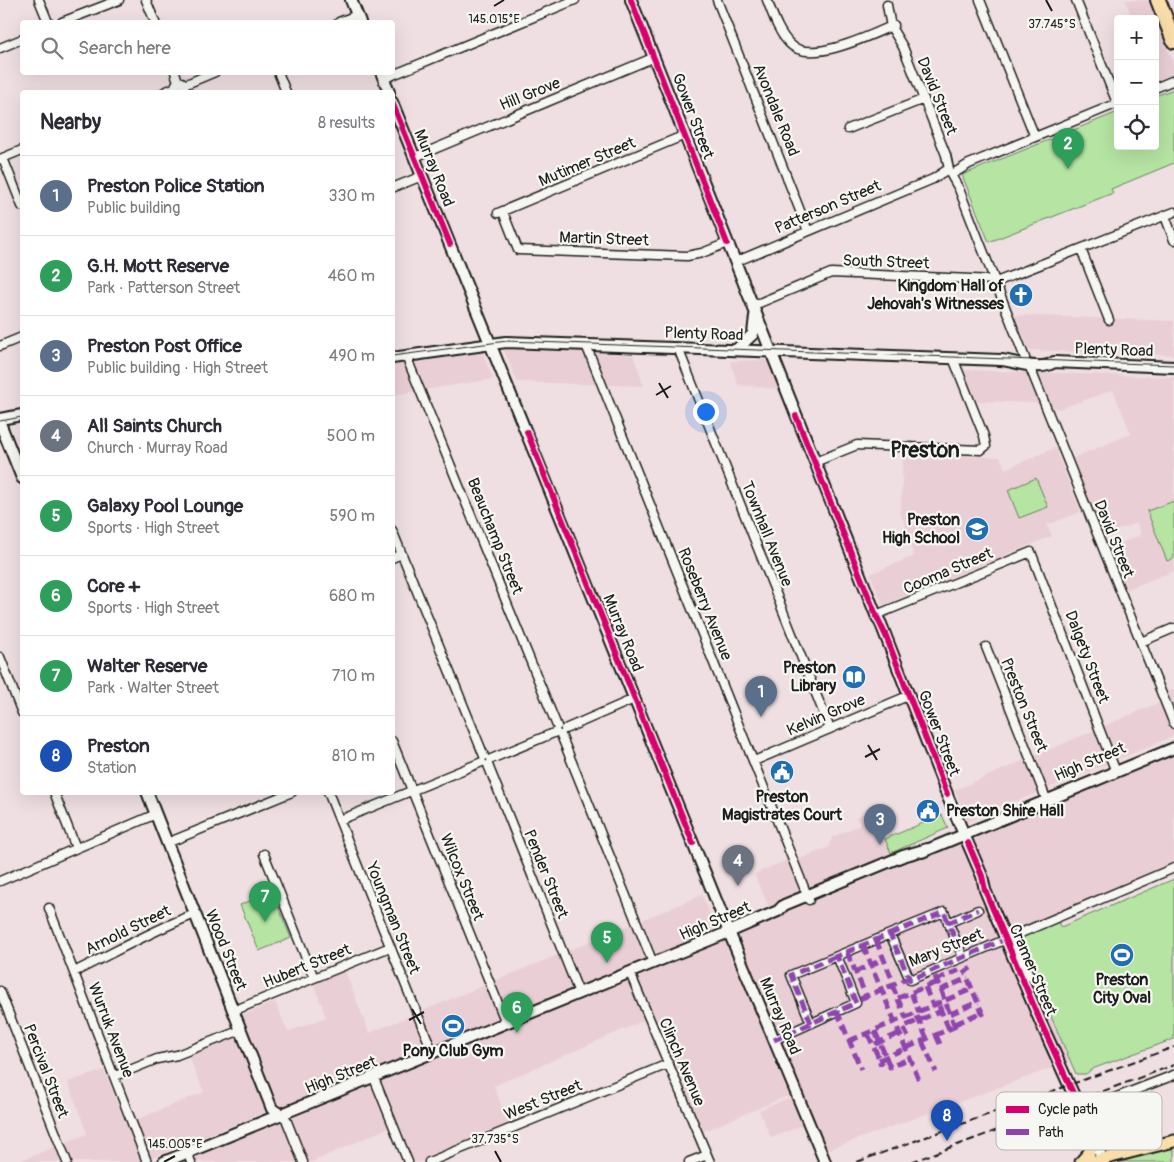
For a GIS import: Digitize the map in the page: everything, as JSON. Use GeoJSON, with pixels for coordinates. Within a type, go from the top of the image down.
{"type":"FeatureCollection","features":[{"type":"Feature","properties":{"kind":"highway"},"geometry":{"type":"LineString","coordinates":[[1158,0],[1174,41]]}},
{"type":"Feature","properties":{"kind":"main road"},"geometry":{"type":"LineString","coordinates":[[352,0],[359,19]]}},
{"type":"Feature","properties":{"kind":"main road","name":"Gower Street"},"geometry":{"type":"LineString","coordinates":[[631,0],[876,615],[878,626],[908,696],[935,769],[964,833]]}},
{"type":"Feature","properties":{"kind":"main road"},"geometry":{"type":"LineString","coordinates":[[382,76],[388,90]]}},
{"type":"Feature","properties":{"kind":"main road","name":"Murray Road"},"geometry":{"type":"LineString","coordinates":[[395,109],[728,932],[823,1161]]}},
{"type":"Feature","properties":{"kind":"main road"},"geometry":{"type":"LineString","coordinates":[[736,350],[753,334],[753,308]]}},
{"type":"Feature","properties":{"kind":"main road","name":"Plenty Road"},"geometry":{"type":"LineString","coordinates":[[395,358],[490,343],[953,358],[1015,361],[1018,364],[1027,361],[1049,366],[1054,362],[1174,367]]}},
{"type":"Feature","properties":{"kind":"main road"},"geometry":{"type":"LineString","coordinates":[[20,416],[0,421],[20,473]]}},
{"type":"Feature","properties":{"kind":"main road","name":"High Street"},"geometry":{"type":"LineString","coordinates":[[1116,770],[1174,743]]}},
{"type":"Feature","properties":{"kind":"main road","name":"High Street"},"geometry":{"type":"LineString","coordinates":[[164,1162],[189,1157],[281,1115],[778,911],[784,905],[808,898],[903,856],[928,849],[1116,770],[1174,748]]}},
{"type":"Feature","properties":{"kind":"main road","name":"Wood Street"},"geometry":{"type":"LineString","coordinates":[[148,795],[272,1108],[281,1115]]}},
{"type":"Feature","properties":{"kind":"main road","name":"Cramer Street"},"geometry":{"type":"LineString","coordinates":[[964,833],[982,876],[985,890],[1008,938],[1072,1092]]}},
{"type":"Feature","properties":{"kind":"main road"},"geometry":{"type":"LineString","coordinates":[[1081,1162],[1090,1150]]}},
{"type":"Feature","properties":{"kind":"main road"},"geometry":{"type":"LineString","coordinates":[[1099,1161],[1140,1150]]}},
{"type":"Feature","properties":{"kind":"street"},"geometry":{"type":"LineString","coordinates":[[39,0],[47,20]]}},
{"type":"Feature","properties":{"kind":"street"},"geometry":{"type":"LineString","coordinates":[[67,20],[118,0]]}},
{"type":"Feature","properties":{"kind":"street"},"geometry":{"type":"LineString","coordinates":[[146,0],[154,20]]}},
{"type":"Feature","properties":{"kind":"street"},"geometry":{"type":"LineString","coordinates":[[395,71],[575,0]]}},
{"type":"Feature","properties":{"kind":"street","name":"Avondale Road"},"geometry":{"type":"LineString","coordinates":[[717,0],[808,231]]}},
{"type":"Feature","properties":{"kind":"street"},"geometry":{"type":"LineString","coordinates":[[767,0],[779,30],[791,45],[806,52],[825,51],[892,26]]}},
{"type":"Feature","properties":{"kind":"street"},"geometry":{"type":"LineString","coordinates":[[980,0],[1035,137]]}},
{"type":"Feature","properties":{"kind":"street"},"geometry":{"type":"LineString","coordinates":[[1076,0],[1114,95]]}},
{"type":"Feature","properties":{"kind":"street","name":"David Street"},"geometry":{"type":"LineString","coordinates":[[886,3],[892,26],[899,33],[1027,361],[1174,724]]}},
{"type":"Feature","properties":{"kind":"street"},"geometry":{"type":"LineString","coordinates":[[0,48],[20,40]]}},
{"type":"Feature","properties":{"kind":"street","name":"Hill Grove"},"geometry":{"type":"LineString","coordinates":[[415,157],[655,57]]}},
{"type":"Feature","properties":{"kind":"street"},"geometry":{"type":"LineString","coordinates":[[175,75],[181,87],[208,75]]}},
{"type":"Feature","properties":{"kind":"street"},"geometry":{"type":"LineString","coordinates":[[279,75],[285,90]]}},
{"type":"Feature","properties":{"kind":"street"},"geometry":{"type":"LineString","coordinates":[[1159,86],[1174,80]]}},
{"type":"Feature","properties":{"kind":"street"},"geometry":{"type":"LineString","coordinates":[[848,129],[924,99]]}},
{"type":"Feature","properties":{"kind":"street","name":"Patterson Street"},"geometry":{"type":"LineString","coordinates":[[735,262],[1114,104]]}},
{"type":"Feature","properties":{"kind":"street","name":"Mutimer Street"},"geometry":{"type":"LineString","coordinates":[[501,212],[685,135]]}},
{"type":"Feature","properties":{"kind":"street"},"geometry":{"type":"LineString","coordinates":[[20,151],[2,159],[20,201]]}},
{"type":"Feature","properties":{"kind":"street"},"geometry":{"type":"LineString","coordinates":[[395,187],[422,176]]}},
{"type":"Feature","properties":{"kind":"street","name":"Martin Street"},"geometry":{"type":"LineString","coordinates":[[501,212],[518,250],[687,256],[702,253],[727,243]]}},
{"type":"Feature","properties":{"kind":"street","name":"South Street"},"geometry":{"type":"LineString","coordinates":[[753,308],[831,274],[996,281],[1174,212]]}},
{"type":"Feature","properties":{"kind":"street"},"geometry":{"type":"LineString","coordinates":[[1165,216],[1174,240]]}},
{"type":"Feature","properties":{"kind":"street"},"geometry":{"type":"LineString","coordinates":[[1081,249],[1109,320]]}},
{"type":"Feature","properties":{"kind":"street"},"geometry":{"type":"LineString","coordinates":[[0,346],[20,338]]}},
{"type":"Feature","properties":{"kind":"street","name":"Roseberry Avenue"},"geometry":{"type":"LineString","coordinates":[[586,345],[808,898]]}},
{"type":"Feature","properties":{"kind":"street","name":"Townhall Avenue"},"geometry":{"type":"LineString","coordinates":[[678,348],[830,729]]}},
{"type":"Feature","properties":{"kind":"street","name":"Beauchamp Street"},"geometry":{"type":"LineString","coordinates":[[406,356],[653,963]]}},
{"type":"Feature","properties":{"kind":"street"},"geometry":{"type":"LineString","coordinates":[[814,462],[857,445],[981,450],[986,446],[984,436],[953,358]]}},
{"type":"Feature","properties":{"kind":"street","name":"Pender Street"},"geometry":{"type":"LineString","coordinates":[[395,537],[579,993]]}},
{"type":"Feature","properties":{"kind":"street","name":"Cooma Street"},"geometry":{"type":"LineString","coordinates":[[876,615],[1031,552]]}},
{"type":"Feature","properties":{"kind":"street","name":"Dalgety Street"},"geometry":{"type":"LineString","coordinates":[[1031,552],[1116,770]]}},
{"type":"Feature","properties":{"kind":"street"},"geometry":{"type":"LineString","coordinates":[[395,557],[402,554]]}},
{"type":"Feature","properties":{"kind":"street"},"geometry":{"type":"LineString","coordinates":[[1141,642],[1174,628]]}},
{"type":"Feature","properties":{"kind":"street","name":"Preston Street"},"geometry":{"type":"LineString","coordinates":[[986,647],[1046,799]]}},
{"type":"Feature","properties":{"kind":"street"},"geometry":{"type":"LineString","coordinates":[[0,657],[20,708]]}},
{"type":"Feature","properties":{"kind":"street","name":"Kelvin Grove"},"geometry":{"type":"LineString","coordinates":[[754,761],[908,696]]}},
{"type":"Feature","properties":{"kind":"street"},"geometry":{"type":"LineString","coordinates":[[340,820],[634,699]]}},
{"type":"Feature","properties":{"kind":"street","name":"Wilcox Street"},"geometry":{"type":"LineString","coordinates":[[395,748],[506,1023]]}},
{"type":"Feature","properties":{"kind":"street"},"geometry":{"type":"LineString","coordinates":[[55,795],[76,848]]}},
{"type":"Feature","properties":{"kind":"street"},"geometry":{"type":"LineString","coordinates":[[167,843],[285,795]]}},
{"type":"Feature","properties":{"kind":"street","name":"Youngman Street"},"geometry":{"type":"LineString","coordinates":[[329,795],[433,1053]]}},
{"type":"Feature","properties":{"kind":"street"},"geometry":{"type":"LineString","coordinates":[[0,881],[156,814]]}},
{"type":"Feature","properties":{"kind":"street"},"geometry":{"type":"LineString","coordinates":[[264,854],[314,978]]}},
{"type":"Feature","properties":{"kind":"street","name":"Mary Street"},"geometry":{"type":"LineString","coordinates":[[890,934],[910,980],[1174,868]]}},
{"type":"Feature","properties":{"kind":"street","name":"Wurruk Avenue"},"geometry":{"type":"LineString","coordinates":[[49,908],[147,1162]]}},
{"type":"Feature","properties":{"kind":"street"},"geometry":{"type":"LineString","coordinates":[[948,923],[978,910]]}},
{"type":"Feature","properties":{"kind":"street"},"geometry":{"type":"LineString","coordinates":[[811,1023],[791,975],[944,912],[963,957]]}},
{"type":"Feature","properties":{"kind":"street","name":"Arnold Street"},"geometry":{"type":"LineString","coordinates":[[74,972],[130,944],[142,935],[195,914]]}},
{"type":"Feature","properties":{"kind":"street","name":"Hubert Street"},"geometry":{"type":"LineString","coordinates":[[233,1011],[390,947]]}},
{"type":"Feature","properties":{"kind":"street"},"geometry":{"type":"LineString","coordinates":[[774,1040],[856,1003],[837,956]]}},
{"type":"Feature","properties":{"kind":"street","name":"Clinch Avenue"},"geometry":{"type":"LineString","coordinates":[[630,973],[708,1158]]}},
{"type":"Feature","properties":{"kind":"street","name":"Percival Street"},"geometry":{"type":"LineString","coordinates":[[0,990],[67,1162]]}},
{"type":"Feature","properties":{"kind":"street"},"geometry":{"type":"LineString","coordinates":[[115,1076],[157,1059],[177,1055],[241,1030]]}},
{"type":"Feature","properties":{"kind":"street","name":"West Street"},"geometry":{"type":"LineString","coordinates":[[429,1162],[668,1064]]}},
{"type":"Feature","properties":{"kind":"street"},"geometry":{"type":"LineString","coordinates":[[1126,1092],[1174,1075]]}},
{"type":"Feature","properties":{"kind":"street"},"geometry":{"type":"LineString","coordinates":[[374,1078],[408,1162]]}},
{"type":"Feature","properties":{"kind":"street"},"geometry":{"type":"LineString","coordinates":[[281,1115],[286,1119],[303,1162]]}},
{"type":"Feature","properties":{"kind":"street"},"geometry":{"type":"LineString","coordinates":[[689,1162],[708,1158]]}},
{"type":"Feature","properties":{"kind":"shaded area"},"geometry":{"type":"Polygon","coordinates":[[[1125,0],[1148,0],[1154,15],[1131,15],[1125,0]]]}},
{"type":"Feature","properties":{"kind":"shaded area"},"geometry":{"type":"Polygon","coordinates":[[[1159,28],[1174,65],[1174,73],[1159,79],[1159,28]]]}},
{"type":"Feature","properties":{"kind":"shaded area"},"geometry":{"type":"Polygon","coordinates":[[[1015,315],[1174,321],[1174,355],[1029,350],[1015,315]]]}},
{"type":"Feature","properties":{"kind":"shaded area"},"geometry":{"type":"Polygon","coordinates":[[[503,348],[633,355],[644,386],[517,382],[503,348]]]}},
{"type":"Feature","properties":{"kind":"shaded area"},"geometry":{"type":"Polygon","coordinates":[[[482,351],[493,379],[395,395],[395,365],[482,351]]]}},
{"type":"Feature","properties":{"kind":"shaded area"},"geometry":{"type":"Polygon","coordinates":[[[767,360],[779,389],[738,385],[730,361],[767,360]]]}},
{"type":"Feature","properties":{"kind":"shaded area"},"geometry":{"type":"Polygon","coordinates":[[[964,370],[1174,377],[1174,571],[1127,589],[1111,547],[1141,535],[1137,523],[1102,536],[1073,458],[1131,434],[1113,390],[1059,409],[1036,403],[976,401],[964,370]]]}},
{"type":"Feature","properties":{"kind":"shaded area","name":"Preston High School"},"geometry":{"type":"Polygon","coordinates":[[[1055,448],[1081,512],[1047,525],[1052,536],[883,605],[870,574],[914,556],[910,544],[905,546],[901,534],[908,532],[899,510],[901,509],[903,455],[1000,457],[1005,469],[1055,448]]]}},
{"type":"Feature","properties":{"kind":"shaded area"},"geometry":{"type":"Polygon","coordinates":[[[1174,689],[1174,736],[967,822],[955,790],[1167,699],[1165,693],[1174,689]]]}},
{"type":"Feature","properties":{"kind":"shaded area"},"geometry":{"type":"Polygon","coordinates":[[[1174,753],[1174,864],[1016,931],[1070,1060],[1052,1068],[825,1151],[799,1091],[702,1132],[652,1017],[494,1086],[509,1125],[420,1162],[402,1162],[388,1128],[312,1162],[177,1162],[1174,753]]]}},
{"type":"Feature","properties":{"kind":"shaded area"},"geometry":{"type":"Polygon","coordinates":[[[873,810],[892,856],[769,907],[754,874],[789,859],[797,860],[829,847],[832,837],[860,825],[856,817],[873,810]]]}},
{"type":"Feature","properties":{"kind":"shaded area"},"geometry":{"type":"Polygon","coordinates":[[[702,895],[714,923],[710,933],[280,1109],[242,1015],[275,1002],[288,1032],[326,1017],[313,982],[344,968],[369,1033],[702,895]]]}},
{"type":"Feature","properties":{"kind":"shaded area"},"geometry":{"type":"Polygon","coordinates":[[[235,1034],[266,1112],[142,1162],[17,1162],[87,1134],[68,1082],[104,1070],[126,1124],[204,1092],[187,1053],[235,1034]]]}},
{"type":"Feature","properties":{"kind":"shaded area"},"geometry":{"type":"Polygon","coordinates":[[[791,1097],[803,1125],[771,1138],[759,1110],[791,1097]]]}},
{"type":"Feature","properties":{"kind":"green space"},"geometry":{"type":"Polygon","coordinates":[[[1174,89],[1174,163],[1111,189],[1113,193],[989,242],[962,175],[1114,114],[1114,150],[1159,150],[1159,95],[1174,89]]]}},
{"type":"Feature","properties":{"kind":"green space"},"geometry":{"type":"Polygon","coordinates":[[[1036,478],[1048,507],[1019,518],[1008,490],[1036,478]]]}},
{"type":"Feature","properties":{"kind":"green space"},"geometry":{"type":"Polygon","coordinates":[[[1174,501],[1174,558],[1167,561],[1147,511],[1174,501]]]}},
{"type":"Feature","properties":{"kind":"green space"},"geometry":{"type":"Polygon","coordinates":[[[942,815],[948,828],[891,853],[885,839],[942,815]]]}},
{"type":"Feature","properties":{"kind":"green space","name":"Preston City Oval"},"geometry":{"type":"Polygon","coordinates":[[[1174,879],[1174,1039],[1092,1069],[1086,1074],[1076,1074],[1017,938],[1057,921],[1061,927],[1174,879]]]}},
{"type":"Feature","properties":{"kind":"green space"},"geometry":{"type":"Polygon","coordinates":[[[272,892],[291,938],[259,951],[240,905],[272,892]]]}},
{"type":"Feature","properties":{"kind":"green space"},"geometry":{"type":"Polygon","coordinates":[[[1174,1144],[1174,1162],[1112,1162],[1153,1150],[1162,1150],[1162,1147],[1174,1144]]]}},
{"type":"Feature","properties":{"kind":"tram line"},"geometry":{"type":"LineString","coordinates":[[395,356],[507,341],[1174,365]]}},
{"type":"Feature","properties":{"kind":"tram line"},"geometry":{"type":"LineString","coordinates":[[0,421],[20,417]]}},
{"type":"Feature","properties":{"kind":"railway"},"geometry":{"type":"LineString","coordinates":[[1050,1092],[1174,1047]]}},
{"type":"Feature","properties":{"kind":"railway"},"geometry":{"type":"LineString","coordinates":[[1101,1092],[1174,1065]]}},
{"type":"Feature","properties":{"kind":"railway"},"geometry":{"type":"LineString","coordinates":[[857,1162],[996,1112]]}},
{"type":"Feature","properties":{"kind":"railway"},"geometry":{"type":"LineString","coordinates":[[911,1162],[996,1131]]}},
{"type":"Feature","properties":{"kind":"marked path"},"geometry":{"type":"LineString","coordinates":[[948,923],[978,910]]}},
{"type":"Feature","properties":{"kind":"marked path"},"geometry":{"type":"LineString","coordinates":[[890,934],[944,912],[963,957]]}},
{"type":"Feature","properties":{"kind":"marked path"},"geometry":{"type":"LineString","coordinates":[[774,1040],[856,1003],[837,956],[890,934],[910,980],[1006,939]]}},
{"type":"Feature","properties":{"kind":"marked path"},"geometry":{"type":"LineString","coordinates":[[876,940],[894,984]]}},
{"type":"Feature","properties":{"kind":"marked path"},"geometry":{"type":"LineString","coordinates":[[863,945],[919,1080]]}},
{"type":"Feature","properties":{"kind":"marked path"},"geometry":{"type":"LineString","coordinates":[[847,952],[866,996]]}},
{"type":"Feature","properties":{"kind":"marked path"},"geometry":{"type":"LineString","coordinates":[[811,1023],[791,975],[837,956]]}},
{"type":"Feature","properties":{"kind":"marked path"},"geometry":{"type":"LineString","coordinates":[[855,972],[884,959]]}},
{"type":"Feature","properties":{"kind":"marked path"},"geometry":{"type":"LineString","coordinates":[[971,968],[965,972],[984,1017]]}},
{"type":"Feature","properties":{"kind":"marked path"},"geometry":{"type":"LineString","coordinates":[[936,980],[962,969],[965,972]]}},
{"type":"Feature","properties":{"kind":"marked path"},"geometry":{"type":"LineString","coordinates":[[935,976],[956,1029]]}},
{"type":"Feature","properties":{"kind":"marked path"},"geometry":{"type":"LineString","coordinates":[[860,999],[909,978]]}},
{"type":"Feature","properties":{"kind":"marked path"},"geometry":{"type":"LineString","coordinates":[[940,990],[968,978]]}},
{"type":"Feature","properties":{"kind":"marked path"},"geometry":{"type":"LineString","coordinates":[[898,998],[937,982]]}},
{"type":"Feature","properties":{"kind":"marked path"},"geometry":{"type":"LineString","coordinates":[[892,985],[906,1018]]}},
{"type":"Feature","properties":{"kind":"marked path"},"geometry":{"type":"LineString","coordinates":[[925,987],[933,1006]]}},
{"type":"Feature","properties":{"kind":"marked path"},"geometry":{"type":"LineString","coordinates":[[849,1041],[972,989]]}},
{"type":"Feature","properties":{"kind":"marked path"},"geometry":{"type":"LineString","coordinates":[[911,993],[919,1012]]}},
{"type":"Feature","properties":{"kind":"marked path"},"geometry":{"type":"LineString","coordinates":[[950,1014],[978,1002]]}},
{"type":"Feature","properties":{"kind":"marked path"},"geometry":{"type":"LineString","coordinates":[[939,1006],[949,1029]]}},
{"type":"Feature","properties":{"kind":"marked path"},"geometry":{"type":"LineString","coordinates":[[837,1011],[861,1069]]}},
{"type":"Feature","properties":{"kind":"marked path"},"geometry":{"type":"LineString","coordinates":[[908,1037],[903,1027],[941,1011]]}},
{"type":"Feature","properties":{"kind":"marked path"},"geometry":{"type":"LineString","coordinates":[[955,1024],[982,1012]]}},
{"type":"Feature","properties":{"kind":"marked path"},"geometry":{"type":"LineString","coordinates":[[917,1016],[927,1039]]}},
{"type":"Feature","properties":{"kind":"marked path"},"geometry":{"type":"LineString","coordinates":[[879,1060],[956,1026]]}},
{"type":"Feature","properties":{"kind":"marked path"},"geometry":{"type":"LineString","coordinates":[[875,1031],[890,1067],[910,1058]]}},
{"type":"Feature","properties":{"kind":"marked path"},"geometry":{"type":"LineString","coordinates":[[875,1044],[900,1033]]}},
{"type":"Feature","properties":{"kind":"marked path"},"geometry":{"type":"LineString","coordinates":[[868,1034],[881,1063],[878,1064]]}},
{"type":"Feature","properties":{"kind":"marked path"},"geometry":{"type":"LineString","coordinates":[[936,1035],[940,1044]]}},
{"type":"Feature","properties":{"kind":"marked path"},"geometry":{"type":"LineString","coordinates":[[922,1041],[936,1072]]}},
{"type":"Feature","properties":{"kind":"cycle path"},"geometry":{"type":"LineString","coordinates":[[631,0],[727,243]]}},
{"type":"Feature","properties":{"kind":"cycle path"},"geometry":{"type":"LineString","coordinates":[[395,109],[450,244]]}},
{"type":"Feature","properties":{"kind":"cycle path"},"geometry":{"type":"LineString","coordinates":[[796,416],[886,636],[947,794]]}},
{"type":"Feature","properties":{"kind":"cycle path"},"geometry":{"type":"LineString","coordinates":[[527,432],[693,843]]}},
{"type":"Feature","properties":{"kind":"cycle path"},"geometry":{"type":"LineString","coordinates":[[968,843],[982,876],[985,890],[1073,1092]]}},
{"type":"Feature","properties":{"kind":"place","name":"G.H. Mott Reserve"},"geometry":{"type":"Point","coordinates":[1068,169]}},
{"type":"Feature","properties":{"kind":"place","name":"Kingdom Hall of Jehovah's Witnesses"},"geometry":{"type":"Point","coordinates":[1021,295]}},
{"type":"Feature","properties":{"kind":"place","name":"Preston High School"},"geometry":{"type":"Point","coordinates":[977,529]}},
{"type":"Feature","properties":{"kind":"place","name":"Preston Library"},"geometry":{"type":"Point","coordinates":[854,677]}},
{"type":"Feature","properties":{"kind":"place","name":"Preston Police Station"},"geometry":{"type":"Point","coordinates":[761,717]}},
{"type":"Feature","properties":{"kind":"place","name":"Preston Magistrates Court"},"geometry":{"type":"Point","coordinates":[782,772]}},
{"type":"Feature","properties":{"kind":"place","name":"Preston Shire Hall"},"geometry":{"type":"Point","coordinates":[928,811]}},
{"type":"Feature","properties":{"kind":"place","name":"Preston Post Office"},"geometry":{"type":"Point","coordinates":[880,845]}},
{"type":"Feature","properties":{"kind":"place","name":"All Saints Church"},"geometry":{"type":"Point","coordinates":[738,886]}},
{"type":"Feature","properties":{"kind":"place","name":"Walter Reserve"},"geometry":{"type":"Point","coordinates":[265,922]}},
{"type":"Feature","properties":{"kind":"place","name":"Preston City Oval"},"geometry":{"type":"Point","coordinates":[1122,955]}},
{"type":"Feature","properties":{"kind":"place","name":"Galaxy Pool Lounge"},"geometry":{"type":"Point","coordinates":[607,963]}},
{"type":"Feature","properties":{"kind":"place","name":"Pony Club Gym"},"geometry":{"type":"Point","coordinates":[453,1026]}},
{"type":"Feature","properties":{"kind":"place","name":"Core +"},"geometry":{"type":"Point","coordinates":[517,1033]}},
{"type":"Feature","properties":{"kind":"place","name":"Preston"},"geometry":{"type":"Point","coordinates":[947,1141]}},
{"type":"Feature","properties":{"kind":"district","name":"Preston"},"geometry":{"type":"Point","coordinates":[925,450]}}]}
